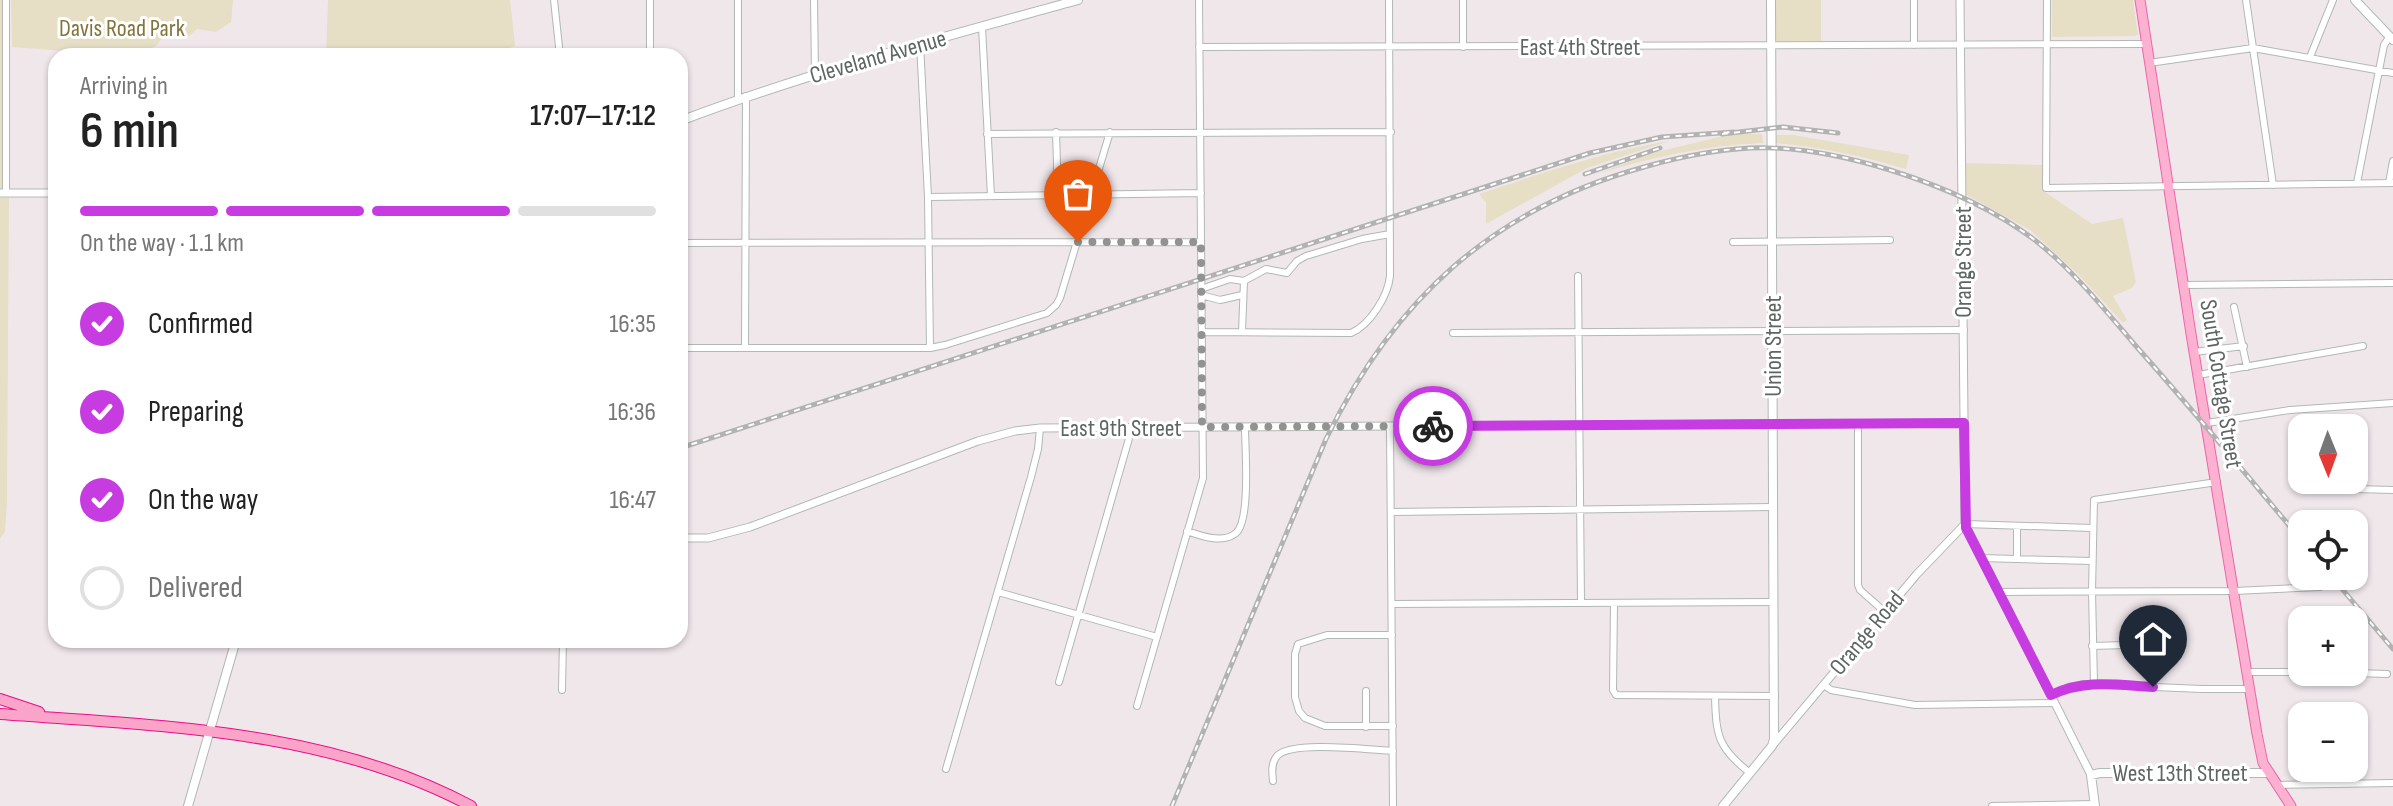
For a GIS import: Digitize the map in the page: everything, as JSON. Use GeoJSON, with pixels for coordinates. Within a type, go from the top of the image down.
{"type":"FeatureCollection","features":[{"type":"Feature","properties":{"kind":"highway"},"geometry":{"type":"LineString","coordinates":[[0,699],[60,718]]}},
{"type":"Feature","properties":{"kind":"highway"},"geometry":{"type":"LineString","coordinates":[[0,714],[288,742],[346,755],[424,783],[471,806]]}},
{"type":"Feature","properties":{"kind":"main road","name":"Cleveland Avenue"},"geometry":{"type":"LineString","coordinates":[[688,118],[815,74],[1078,0]]}},
{"type":"Feature","properties":{"kind":"main road","name":"Union Street"},"geometry":{"type":"LineString","coordinates":[[1771,0],[1773,742]]}},
{"type":"Feature","properties":{"kind":"main road","name":"South Cottage Street"},"geometry":{"type":"LineString","coordinates":[[2140,0],[2261,755],[2291,806]]}},
{"type":"Feature","properties":{"kind":"main road"},"geometry":{"type":"LineString","coordinates":[[2355,0],[2391,38]]}},
{"type":"Feature","properties":{"kind":"main road"},"geometry":{"type":"LineString","coordinates":[[188,806],[234,648]]}},
{"type":"Feature","properties":{"kind":"main road","name":"Orange Road"},"geometry":{"type":"LineString","coordinates":[[1723,806],[1773,742]]}},
{"type":"Feature","properties":{"kind":"main road","name":"West 13th Street"},"geometry":{"type":"LineString","coordinates":[[2091,775],[2269,773]]}},
{"type":"Feature","properties":{"kind":"main road"},"geometry":{"type":"LineString","coordinates":[[2091,775],[2095,805]]}},
{"type":"Feature","properties":{"kind":"street"},"geometry":{"type":"LineString","coordinates":[[6,0],[3,193],[48,193]]}},
{"type":"Feature","properties":{"kind":"street"},"geometry":{"type":"LineString","coordinates":[[554,0],[559,48]]}},
{"type":"Feature","properties":{"kind":"street"},"geometry":{"type":"LineString","coordinates":[[650,0],[650,48]]}},
{"type":"Feature","properties":{"kind":"street"},"geometry":{"type":"LineString","coordinates":[[738,0],[745,348]]}},
{"type":"Feature","properties":{"kind":"street"},"geometry":{"type":"LineString","coordinates":[[814,0],[815,74]]}},
{"type":"Feature","properties":{"kind":"street"},"geometry":{"type":"LineString","coordinates":[[1137,706],[1203,478],[1199,0]]}},
{"type":"Feature","properties":{"kind":"street"},"geometry":{"type":"LineString","coordinates":[[1202,332],[1342,333],[1359,329],[1387,291],[1390,276],[1391,132],[1389,0]]}},
{"type":"Feature","properties":{"kind":"street"},"geometry":{"type":"LineString","coordinates":[[1463,0],[1463,47]]}},
{"type":"Feature","properties":{"kind":"street"},"geometry":{"type":"LineString","coordinates":[[1914,0],[1914,45]]}},
{"type":"Feature","properties":{"kind":"street","name":"Orange Street"},"geometry":{"type":"LineString","coordinates":[[1960,0],[1965,524]]}},
{"type":"Feature","properties":{"kind":"street"},"geometry":{"type":"LineString","coordinates":[[2047,0],[2046,188],[2391,183],[2393,161]]}},
{"type":"Feature","properties":{"kind":"street"},"geometry":{"type":"LineString","coordinates":[[2246,0],[2273,185]]}},
{"type":"Feature","properties":{"kind":"street"},"geometry":{"type":"LineString","coordinates":[[2310,57],[2333,0]]}},
{"type":"Feature","properties":{"kind":"street"},"geometry":{"type":"LineString","coordinates":[[982,27],[991,196]]}},
{"type":"Feature","properties":{"kind":"street"},"geometry":{"type":"LineString","coordinates":[[2357,183],[2384,45],[2391,38]]}},
{"type":"Feature","properties":{"kind":"street"},"geometry":{"type":"LineString","coordinates":[[920,44],[928,197],[930,348]]}},
{"type":"Feature","properties":{"kind":"street","name":"East 4th Street"},"geometry":{"type":"LineString","coordinates":[[1199,47],[2146,44]]}},
{"type":"Feature","properties":{"kind":"street"},"geometry":{"type":"LineString","coordinates":[[2149,63],[2253,48],[2393,73]]}},
{"type":"Feature","properties":{"kind":"street"},"geometry":{"type":"LineString","coordinates":[[1056,132],[1058,195]]}},
{"type":"Feature","properties":{"kind":"street"},"geometry":{"type":"LineString","coordinates":[[688,348],[930,348],[1027,320],[1052,309],[1060,298],[1110,132]]}},
{"type":"Feature","properties":{"kind":"street"},"geometry":{"type":"LineString","coordinates":[[987,134],[1391,132]]}},
{"type":"Feature","properties":{"kind":"street"},"geometry":{"type":"LineString","coordinates":[[928,197],[1201,193]]}},
{"type":"Feature","properties":{"kind":"street"},"geometry":{"type":"LineString","coordinates":[[1201,292],[1230,279],[1244,281],[1266,269],[1287,273],[1306,256],[1390,234]]}},
{"type":"Feature","properties":{"kind":"street"},"geometry":{"type":"LineString","coordinates":[[1733,242],[1890,240]]}},
{"type":"Feature","properties":{"kind":"street"},"geometry":{"type":"LineString","coordinates":[[688,243],[1201,242]]}},
{"type":"Feature","properties":{"kind":"street"},"geometry":{"type":"LineString","coordinates":[[1578,276],[1581,603]]}},
{"type":"Feature","properties":{"kind":"street"},"geometry":{"type":"LineString","coordinates":[[1242,332],[1244,281]]}},
{"type":"Feature","properties":{"kind":"street"},"geometry":{"type":"LineString","coordinates":[[2184,285],[2393,283]]}},
{"type":"Feature","properties":{"kind":"street"},"geometry":{"type":"LineString","coordinates":[[1201,292],[1220,300],[1242,295]]}},
{"type":"Feature","properties":{"kind":"street"},"geometry":{"type":"LineString","coordinates":[[2234,307],[2247,367]]}},
{"type":"Feature","properties":{"kind":"street"},"geometry":{"type":"LineString","coordinates":[[1453,333],[1964,330]]}},
{"type":"Feature","properties":{"kind":"street"},"geometry":{"type":"LineString","coordinates":[[2194,352],[2244,346]]}},
{"type":"Feature","properties":{"kind":"street"},"geometry":{"type":"LineString","coordinates":[[2198,375],[2363,346]]}},
{"type":"Feature","properties":{"kind":"street"},"geometry":{"type":"LineString","coordinates":[[2207,423],[2290,410],[2393,403]]}},
{"type":"Feature","properties":{"kind":"street"},"geometry":{"type":"LineString","coordinates":[[1858,423],[1858,585],[1885,612]]}},
{"type":"Feature","properties":{"kind":"street","name":"East 9th Street"},"geometry":{"type":"LineString","coordinates":[[688,538],[708,538],[750,527],[978,441],[1040,428],[1964,423]]}},
{"type":"Feature","properties":{"kind":"street"},"geometry":{"type":"LineString","coordinates":[[1390,426],[1393,806]]}},
{"type":"Feature","properties":{"kind":"street"},"geometry":{"type":"LineString","coordinates":[[1187,531],[1214,538],[1232,535],[1240,528],[1244,503],[1245,427]]}},
{"type":"Feature","properties":{"kind":"street"},"geometry":{"type":"LineString","coordinates":[[946,769],[1037,456],[1040,428]]}},
{"type":"Feature","properties":{"kind":"street"},"geometry":{"type":"LineString","coordinates":[[1059,682],[1132,428]]}},
{"type":"Feature","properties":{"kind":"street"},"geometry":{"type":"LineString","coordinates":[[2094,684],[2092,503],[2097,499],[2217,482]]}},
{"type":"Feature","properties":{"kind":"street"},"geometry":{"type":"LineString","coordinates":[[2368,489],[2393,490]]}},
{"type":"Feature","properties":{"kind":"street"},"geometry":{"type":"LineString","coordinates":[[1392,512],[1773,507]]}},
{"type":"Feature","properties":{"kind":"street"},"geometry":{"type":"LineString","coordinates":[[2091,775],[1965,524],[2092,528]]}},
{"type":"Feature","properties":{"kind":"street","name":"Orange Road"},"geometry":{"type":"LineString","coordinates":[[1773,742],[1965,524]]}},
{"type":"Feature","properties":{"kind":"street"},"geometry":{"type":"LineString","coordinates":[[2017,526],[2017,559]]}},
{"type":"Feature","properties":{"kind":"street"},"geometry":{"type":"LineString","coordinates":[[1981,558],[2092,561]]}},
{"type":"Feature","properties":{"kind":"street"},"geometry":{"type":"LineString","coordinates":[[1998,592],[2288,588]]}},
{"type":"Feature","properties":{"kind":"street"},"geometry":{"type":"LineString","coordinates":[[998,592],[1157,637]]}},
{"type":"Feature","properties":{"kind":"street"},"geometry":{"type":"LineString","coordinates":[[1392,604],[1774,602]]}},
{"type":"Feature","properties":{"kind":"street"},"geometry":{"type":"LineString","coordinates":[[1614,603],[1613,690],[1616,695],[1775,696]]}},
{"type":"Feature","properties":{"kind":"street"},"geometry":{"type":"LineString","coordinates":[[1392,635],[1318,636],[1302,641],[1295,648],[1296,704],[1305,718],[1325,726],[1393,726]]}},
{"type":"Feature","properties":{"kind":"street"},"geometry":{"type":"LineString","coordinates":[[2092,646],[2126,645]]}},
{"type":"Feature","properties":{"kind":"street"},"geometry":{"type":"LineString","coordinates":[[562,690],[563,648]]}},
{"type":"Feature","properties":{"kind":"street"},"geometry":{"type":"LineString","coordinates":[[2247,672],[2288,672]]}},
{"type":"Feature","properties":{"kind":"street"},"geometry":{"type":"LineString","coordinates":[[2368,673],[2387,674]]}},
{"type":"Feature","properties":{"kind":"street"},"geometry":{"type":"LineString","coordinates":[[1824,685],[1831,690],[1915,705],[2053,699],[2074,685],[2094,684],[2250,689]]}},
{"type":"Feature","properties":{"kind":"street"},"geometry":{"type":"LineString","coordinates":[[1366,691],[1366,727]]}},
{"type":"Feature","properties":{"kind":"street"},"geometry":{"type":"LineString","coordinates":[[1715,696],[1716,729],[1720,741],[1729,755],[1750,773]]}},
{"type":"Feature","properties":{"kind":"street"},"geometry":{"type":"LineString","coordinates":[[1273,781],[1274,761],[1279,754],[1288,750],[1393,751]]}},
{"type":"Feature","properties":{"kind":"street","name":"West 13th Street"},"geometry":{"type":"LineString","coordinates":[[2276,785],[2393,783]]}},
{"type":"Feature","properties":{"kind":"street"},"geometry":{"type":"LineString","coordinates":[[1992,806],[2095,805]]}},
{"type":"Feature","properties":{"kind":"green space"},"geometry":{"type":"Polygon","coordinates":[[[0,0],[4,0],[5,193],[0,193],[0,0]]]}},
{"type":"Feature","properties":{"kind":"green space","name":"Davis Road Park"},"geometry":{"type":"Polygon","coordinates":[[[11,0],[233,0],[231,22],[216,32],[197,29],[188,37],[163,37],[152,48],[12,47],[11,0]]]}},
{"type":"Feature","properties":{"kind":"green space"},"geometry":{"type":"Polygon","coordinates":[[[328,0],[510,0],[515,46],[509,48],[326,48],[328,0]]]}},
{"type":"Feature","properties":{"kind":"green space"},"geometry":{"type":"Polygon","coordinates":[[[1774,0],[1821,0],[1821,41],[1774,41],[1774,0]]]}},
{"type":"Feature","properties":{"kind":"green space"},"geometry":{"type":"Polygon","coordinates":[[[2052,0],[2133,0],[2138,34],[2052,37],[2052,0]]]}},
{"type":"Feature","properties":{"kind":"green space"},"geometry":{"type":"Polygon","coordinates":[[[1732,134],[1762,134],[1763,143],[1680,153],[1600,173],[1648,154],[1732,134]]]}},
{"type":"Feature","properties":{"kind":"green space"},"geometry":{"type":"Polygon","coordinates":[[[1776,135],[1793,135],[1909,155],[1906,169],[1842,153],[1776,143],[1776,135]]]}},
{"type":"Feature","properties":{"kind":"green space"},"geometry":{"type":"Polygon","coordinates":[[[1669,141],[1587,168],[1486,224],[1486,203],[1479,194],[1596,157],[1669,141]]]}},
{"type":"Feature","properties":{"kind":"green space"},"geometry":{"type":"Polygon","coordinates":[[[1963,163],[2042,165],[2042,190],[2092,224],[2123,218],[2136,282],[2132,288],[2113,296],[2127,320],[2123,323],[2078,274],[2030,230],[1965,194],[1963,163]]]}},
{"type":"Feature","properties":{"kind":"green space"},"geometry":{"type":"Polygon","coordinates":[[[0,198],[9,198],[7,501],[5,531],[0,539],[0,198]]]}},
{"type":"Feature","properties":{"kind":"railway"},"geometry":{"type":"LineString","coordinates":[[1722,134],[1783,127],[1838,133]]}},
{"type":"Feature","properties":{"kind":"railway"},"geometry":{"type":"LineString","coordinates":[[688,445],[1590,153],[1662,137],[1734,132]]}},
{"type":"Feature","properties":{"kind":"railway"},"geometry":{"type":"LineString","coordinates":[[1585,174],[1660,148]]}},
{"type":"Feature","properties":{"kind":"railway"},"geometry":{"type":"LineString","coordinates":[[1172,806],[1326,439],[1353,389],[1383,344],[1416,303],[1454,267],[1495,235],[1540,208],[1589,185],[1677,158],[1708,152],[1767,148],[1825,154],[1856,160],[1928,183],[2002,218],[2036,241],[2088,291],[2288,524]]}},
{"type":"Feature","properties":{"kind":"railway"},"geometry":{"type":"LineString","coordinates":[[2343,590],[2393,649]]}},
{"type":"Feature","properties":{"kind":"way so far"},"geometry":{"type":"LineString","coordinates":[[1078,242],[1201,242],[1202,427],[1433,426]]}},
{"type":"Feature","properties":{"kind":"route"},"geometry":{"type":"LineString","coordinates":[[1433,426],[1964,423],[1966,528],[2051,695],[2084,684],[2153,687]]}}]}
